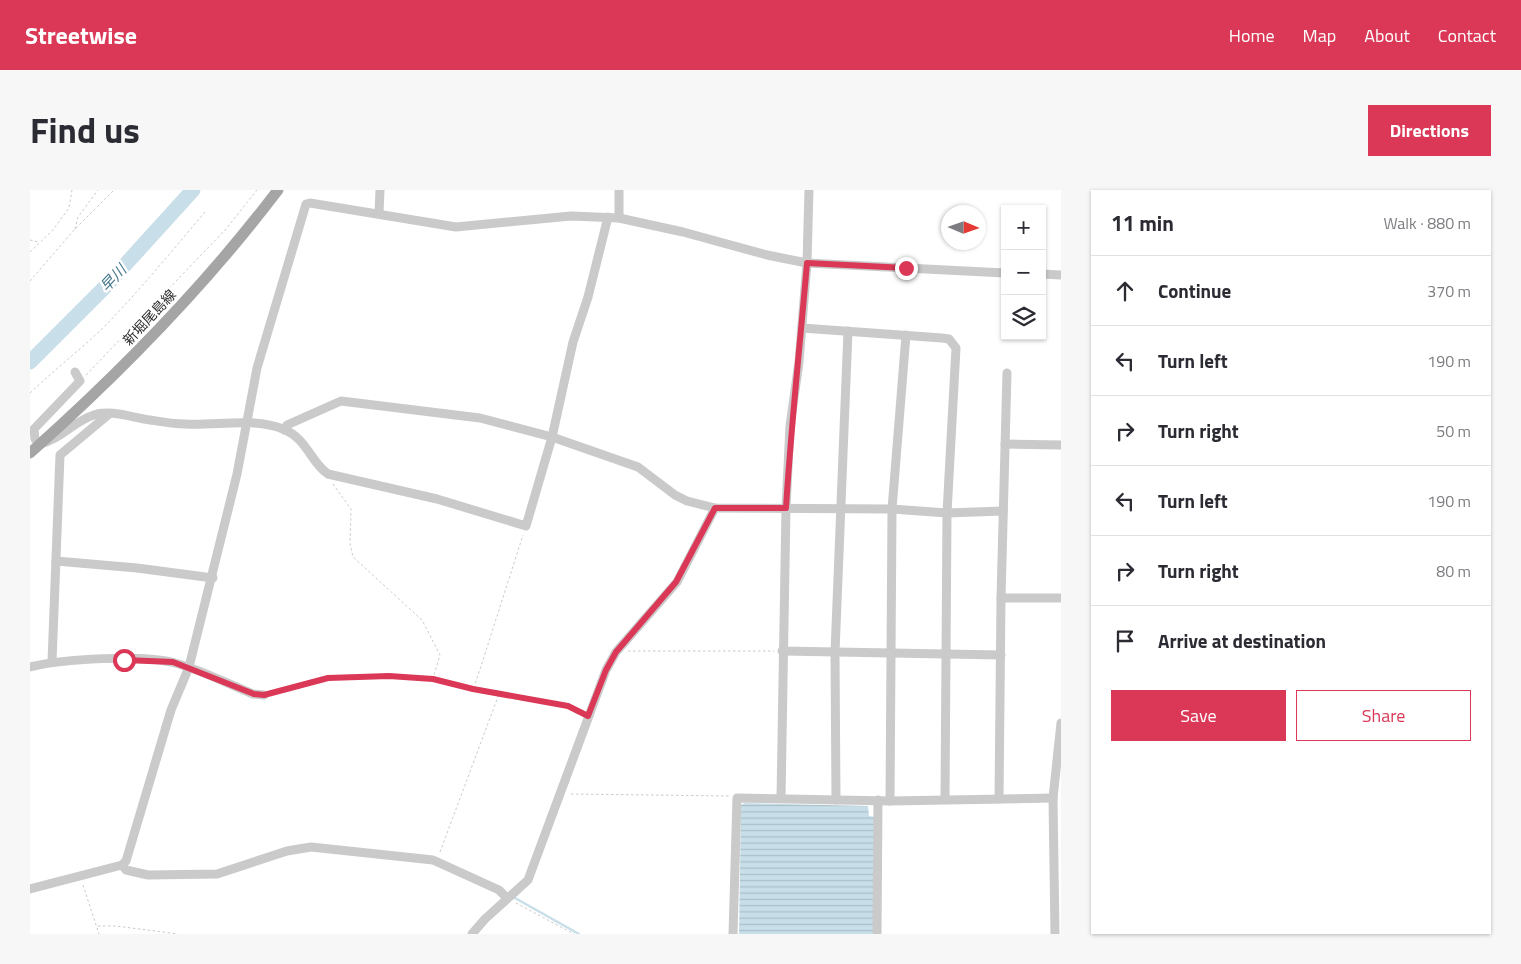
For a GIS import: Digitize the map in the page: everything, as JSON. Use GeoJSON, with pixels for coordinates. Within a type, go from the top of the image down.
{"type":"FeatureCollection","features":[{"type":"Feature","properties":{"kind":"main road","name":"新堀尾島線"},"geometry":{"type":"LineString","coordinates":[[30,453],[117,373],[166,322],[238,242],[278,190]]}},
{"type":"Feature","properties":{"kind":"street"},"geometry":{"type":"LineString","coordinates":[[379,214],[380,190]]}},
{"type":"Feature","properties":{"kind":"street"},"geometry":{"type":"LineString","coordinates":[[619,190],[619,218]]}},
{"type":"Feature","properties":{"kind":"street"},"geometry":{"type":"LineString","coordinates":[[781,798],[782,651],[786,508],[790,426],[802,328],[807,263],[809,190]]}},
{"type":"Feature","properties":{"kind":"street"},"geometry":{"type":"LineString","coordinates":[[30,888],[122,865],[131,850],[171,710],[189,667],[213,578],[257,368],[304,207],[310,202],[456,227],[572,216],[619,218],[683,232],[767,255],[807,263],[1001,273]]}},
{"type":"Feature","properties":{"kind":"street"},"geometry":{"type":"LineString","coordinates":[[75,372],[80,381],[34,429],[35,439],[40,444],[50,441],[94,414],[109,414],[184,424],[246,424],[284,430],[307,447],[320,469],[328,474],[437,499],[526,526],[552,437],[573,342],[588,297],[608,217]]}},
{"type":"Feature","properties":{"kind":"street"},"geometry":{"type":"LineString","coordinates":[[1046,274],[1061,275]]}},
{"type":"Feature","properties":{"kind":"street"},"geometry":{"type":"LineString","coordinates":[[802,328],[949,339],[956,348],[948,512],[944,799]]}},
{"type":"Feature","properties":{"kind":"street"},"geometry":{"type":"LineString","coordinates":[[836,800],[835,652],[839,508],[848,331]]}},
{"type":"Feature","properties":{"kind":"street"},"geometry":{"type":"LineString","coordinates":[[890,801],[892,509],[906,335]]}},
{"type":"Feature","properties":{"kind":"street"},"geometry":{"type":"LineString","coordinates":[[999,799],[1001,598],[1007,373]]}},
{"type":"Feature","properties":{"kind":"street"},"geometry":{"type":"LineString","coordinates":[[284,430],[287,425],[341,401],[480,418],[552,437],[638,467],[675,495],[687,501],[715,508],[839,508],[948,512],[1003,511]]}},
{"type":"Feature","properties":{"kind":"street"},"geometry":{"type":"LineString","coordinates":[[52,662],[60,455],[109,414]]}},
{"type":"Feature","properties":{"kind":"street"},"geometry":{"type":"LineString","coordinates":[[1005,444],[1061,445]]}},
{"type":"Feature","properties":{"kind":"street"},"geometry":{"type":"LineString","coordinates":[[472,934],[507,898],[528,880],[606,670],[616,652],[676,582],[715,508]]}},
{"type":"Feature","properties":{"kind":"street"},"geometry":{"type":"LineString","coordinates":[[56,561],[138,568],[213,578]]}},
{"type":"Feature","properties":{"kind":"street"},"geometry":{"type":"LineString","coordinates":[[1001,598],[1061,598]]}},
{"type":"Feature","properties":{"kind":"street"},"geometry":{"type":"LineString","coordinates":[[782,651],[1000,655]]}},
{"type":"Feature","properties":{"kind":"street"},"geometry":{"type":"LineString","coordinates":[[30,667],[52,662],[142,659],[173,662],[254,694],[264,695]]}},
{"type":"Feature","properties":{"kind":"street"},"geometry":{"type":"LineString","coordinates":[[1055,934],[1056,794],[1061,723]]}},
{"type":"Feature","properties":{"kind":"street"},"geometry":{"type":"LineString","coordinates":[[733,934],[737,798],[890,801],[999,799],[1056,794]]}},
{"type":"Feature","properties":{"kind":"street"},"geometry":{"type":"LineString","coordinates":[[876,934],[878,800]]}},
{"type":"Feature","properties":{"kind":"street"},"geometry":{"type":"LineString","coordinates":[[122,865],[126,870],[148,876],[217,874],[287,851],[311,847],[437,861],[499,890],[507,898]]}},
{"type":"Feature","properties":{"kind":"path"},"geometry":{"type":"LineString","coordinates":[[30,252],[70,208],[72,190]]}},
{"type":"Feature","properties":{"kind":"path"},"geometry":{"type":"LineString","coordinates":[[74,230],[78,217],[98,190]]}},
{"type":"Feature","properties":{"kind":"path"},"geometry":{"type":"LineString","coordinates":[[30,281],[74,230],[114,190]]}},
{"type":"Feature","properties":{"kind":"path"},"geometry":{"type":"LineString","coordinates":[[80,381],[226,229],[257,190]]}},
{"type":"Feature","properties":{"kind":"path"},"geometry":{"type":"LineString","coordinates":[[30,393],[102,328],[156,273],[206,212]]}},
{"type":"Feature","properties":{"kind":"path"},"geometry":{"type":"LineString","coordinates":[[30,240],[40,242]]}},
{"type":"Feature","properties":{"kind":"path"},"geometry":{"type":"LineString","coordinates":[[328,474],[351,509],[350,544],[353,557],[422,620],[440,655],[433,679]]}},
{"type":"Feature","properties":{"kind":"path"},"geometry":{"type":"LineString","coordinates":[[473,689],[526,526]]}},
{"type":"Feature","properties":{"kind":"path"},"geometry":{"type":"LineString","coordinates":[[616,652],[782,651]]}},
{"type":"Feature","properties":{"kind":"path"},"geometry":{"type":"LineString","coordinates":[[264,695],[328,678],[389,676],[433,679],[473,689],[568,706],[588,716]]}},
{"type":"Feature","properties":{"kind":"path"},"geometry":{"type":"LineString","coordinates":[[437,861],[499,694]]}},
{"type":"Feature","properties":{"kind":"path"},"geometry":{"type":"LineString","coordinates":[[560,794],[737,798]]}},
{"type":"Feature","properties":{"kind":"path"},"geometry":{"type":"LineString","coordinates":[[80,876],[98,926],[99,934]]}},
{"type":"Feature","properties":{"kind":"path"},"geometry":{"type":"LineString","coordinates":[[507,898],[574,934]]}},
{"type":"Feature","properties":{"kind":"path"},"geometry":{"type":"LineString","coordinates":[[98,926],[178,934]]}},
{"type":"Feature","properties":{"kind":"water"},"geometry":{"type":"Polygon","coordinates":[[[745,803],[868,806],[869,816],[875,817],[874,934],[739,934],[741,805],[745,803]]]}},
{"type":"Feature","properties":{"kind":"waterway","name":"早川"},"geometry":{"type":"LineString","coordinates":[[30,362],[104,288],[193,190]]}},
{"type":"Feature","properties":{"kind":"waterway"},"geometry":{"type":"LineString","coordinates":[[515,898],[579,934]]}},
{"type":"Feature","properties":{"kind":"route"},"geometry":{"type":"LineString","coordinates":[[124,660],[142,659],[173,662],[254,694],[264,695],[328,678],[389,676],[433,679],[473,689],[568,706],[588,716],[606,670],[616,652],[676,582],[715,508],[786,508],[790,426],[799,362],[807,263],[906,268]]}}]}
